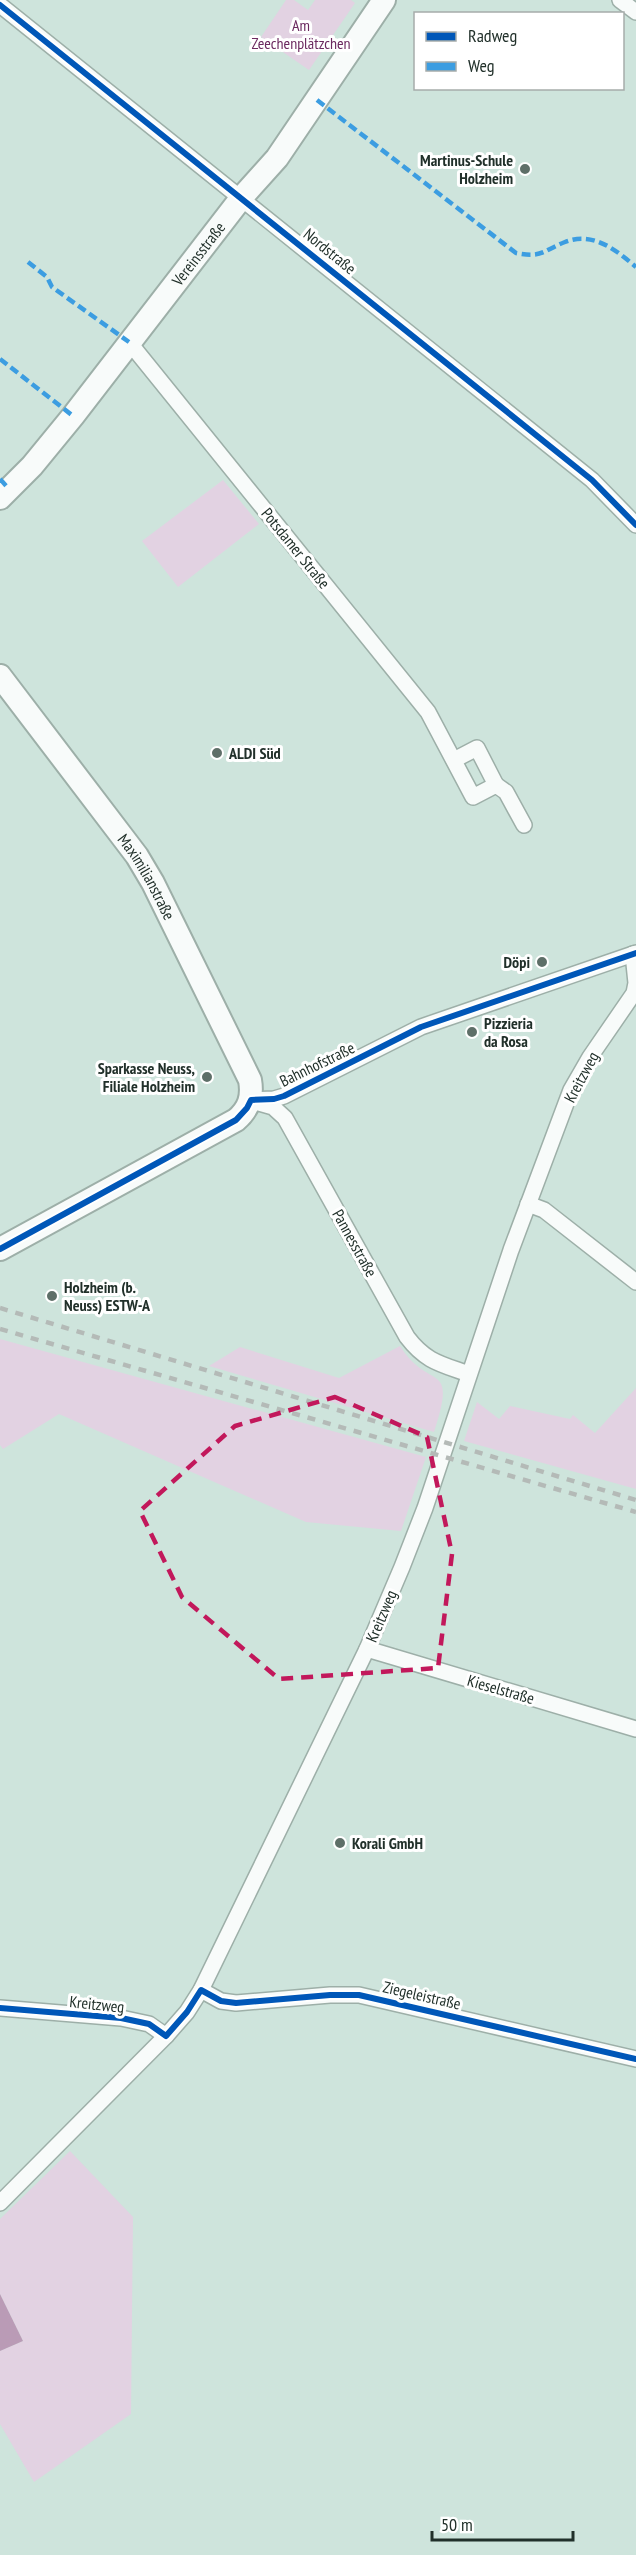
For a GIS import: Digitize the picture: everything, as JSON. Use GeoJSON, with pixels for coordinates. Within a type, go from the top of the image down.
{"type":"FeatureCollection","features":[{"type":"Feature","properties":{"kind":"main road","name":"Vereinsstraße"},"geometry":{"type":"LineString","coordinates":[[0,498],[39,458],[242,197],[277,158],[382,1]]}},
{"type":"Feature","properties":{"kind":"main road","name":"Maximilianstraße"},"geometry":{"type":"LineString","coordinates":[[0,676],[77,775],[142,865],[250,1080],[250,1100]]}},
{"type":"Feature","properties":{"kind":"main road"},"geometry":{"type":"LineString","coordinates":[[0,1249],[236,1120],[247,1108],[250,1100]]}},
{"type":"Feature","properties":{"kind":"street"},"geometry":{"type":"LineString","coordinates":[[620,0],[636,12]]}},
{"type":"Feature","properties":{"kind":"street","name":"Nordstraße"},"geometry":{"type":"LineString","coordinates":[[0,5],[592,480],[636,525]]}},
{"type":"Feature","properties":{"kind":"street","name":"Potsdamer Straße"},"geometry":{"type":"LineString","coordinates":[[129,342],[428,712],[473,797],[496,785]]}},
{"type":"Feature","properties":{"kind":"street"},"geometry":{"type":"LineString","coordinates":[[454,760],[477,748],[496,785],[506,792],[524,825]]}},
{"type":"Feature","properties":{"kind":"street","name":"Bahnhofstraße"},"geometry":{"type":"LineString","coordinates":[[250,1100],[274,1099],[294,1092],[421,1027],[634,954]]}},
{"type":"Feature","properties":{"kind":"street","name":"Kreitzweg"},"geometry":{"type":"LineString","coordinates":[[0,2203],[166,2036],[187,2012],[201,1990],[367,1649],[425,1508],[528,1204],[571,1090],[590,1057],[634,993],[636,983],[634,954]]}},
{"type":"Feature","properties":{"kind":"street","name":"Pannesstraße"},"geometry":{"type":"LineString","coordinates":[[250,1100],[273,1107],[285,1118],[407,1337],[419,1352],[431,1361],[469,1374]]}},
{"type":"Feature","properties":{"kind":"street"},"geometry":{"type":"LineString","coordinates":[[528,1204],[544,1210],[636,1282]]}},
{"type":"Feature","properties":{"kind":"street","name":"Kieselstraße"},"geometry":{"type":"LineString","coordinates":[[367,1649],[636,1729]]}},
{"type":"Feature","properties":{"kind":"street","name":"Ziegeleistraße"},"geometry":{"type":"LineString","coordinates":[[201,1990],[221,2001],[236,2003],[330,1995],[359,1995],[636,2059]]}},
{"type":"Feature","properties":{"kind":"street","name":"Kreitzweg"},"geometry":{"type":"LineString","coordinates":[[0,2008],[122,2019],[150,2024],[166,2036]]}},
{"type":"Feature","properties":{"kind":"highlighted area"},"geometry":{"type":"Polygon","coordinates":[[[335,1397],[427,1437],[452,1554],[438,1668],[279,1679],[182,1597],[140,1511],[235,1426],[335,1397]]]}},
{"type":"Feature","properties":{"kind":"green space","name":"Am Zeechenplätzchen"},"geometry":{"type":"Polygon","coordinates":[[[286,0],[294,0],[308,10],[315,0],[351,0],[355,3],[309,70],[261,37],[286,0]]]}},
{"type":"Feature","properties":{"kind":"green space"},"geometry":{"type":"Polygon","coordinates":[[[223,480],[259,524],[178,587],[142,541],[223,480]]]}},
{"type":"Feature","properties":{"kind":"green space"},"geometry":{"type":"Polygon","coordinates":[[[0,1339],[426,1457],[401,1531],[306,1522],[59,1414],[3,1449],[0,1445],[0,1339]]]}},
{"type":"Feature","properties":{"kind":"green space"},"geometry":{"type":"Polygon","coordinates":[[[400,1346],[411,1360],[437,1379],[441,1385],[443,1394],[441,1409],[434,1432],[209,1366],[240,1347],[339,1378],[400,1346]]]}},
{"type":"Feature","properties":{"kind":"green space"},"geometry":{"type":"Polygon","coordinates":[[[636,1388],[636,1489],[464,1441],[477,1402],[499,1419],[510,1406],[570,1419],[573,1415],[595,1433],[636,1388]]]}},
{"type":"Feature","properties":{"kind":"green space"},"geometry":{"type":"Polygon","coordinates":[[[70,2151],[133,2217],[131,2414],[34,2482],[0,2424],[0,2351],[23,2341],[0,2294],[0,2219],[70,2151]]]}},
{"type":"Feature","properties":{"kind":"shaded area"},"geometry":{"type":"Polygon","coordinates":[[[0,2294],[23,2341],[0,2351],[0,2294]]]}},
{"type":"Feature","properties":{"kind":"railway"},"geometry":{"type":"LineString","coordinates":[[0,1308],[636,1500]]}},
{"type":"Feature","properties":{"kind":"railway"},"geometry":{"type":"LineString","coordinates":[[0,1329],[636,1512]]}},
{"type":"Feature","properties":{"kind":"marked path"},"geometry":{"type":"LineString","coordinates":[[317,100],[516,253],[532,255],[542,253],[565,242],[585,239],[604,244],[636,267]]}},
{"type":"Feature","properties":{"kind":"marked path"},"geometry":{"type":"LineString","coordinates":[[28,262],[47,277],[52,287],[129,342]]}},
{"type":"Feature","properties":{"kind":"marked path"},"geometry":{"type":"LineString","coordinates":[[0,359],[73,416]]}},
{"type":"Feature","properties":{"kind":"marked path"},"geometry":{"type":"LineString","coordinates":[[0,479],[9,489]]}},
{"type":"Feature","properties":{"kind":"cycle path"},"geometry":{"type":"LineString","coordinates":[[0,5],[592,480],[636,525]]}},
{"type":"Feature","properties":{"kind":"cycle path"},"geometry":{"type":"LineString","coordinates":[[0,1249],[236,1120],[251,1100],[284,1096],[421,1027],[636,953]]}},
{"type":"Feature","properties":{"kind":"cycle path"},"geometry":{"type":"LineString","coordinates":[[0,2008],[121,2018],[149,2024],[166,2036],[187,2012],[201,1990],[221,2001],[236,2003],[330,1995],[359,1995],[636,2059]]}},
{"type":"Feature","properties":{"kind":"place","name":"Martinus-Schule Holzheim"},"geometry":{"type":"Point","coordinates":[525,169]}},
{"type":"Feature","properties":{"kind":"place","name":"ALDI Süd"},"geometry":{"type":"Point","coordinates":[217,753]}},
{"type":"Feature","properties":{"kind":"place","name":"Döpi"},"geometry":{"type":"Point","coordinates":[542,962]}},
{"type":"Feature","properties":{"kind":"place","name":"Pizzieria da Rosa"},"geometry":{"type":"Point","coordinates":[472,1032]}},
{"type":"Feature","properties":{"kind":"place","name":"Sparkasse Neuss, Filiale Holzheim"},"geometry":{"type":"Point","coordinates":[207,1077]}},
{"type":"Feature","properties":{"kind":"place","name":"Holzheim (b. Neuss) ESTW-A"},"geometry":{"type":"Point","coordinates":[52,1296]}},
{"type":"Feature","properties":{"kind":"place","name":"Korali GmbH"},"geometry":{"type":"Point","coordinates":[340,1843]}}]}
